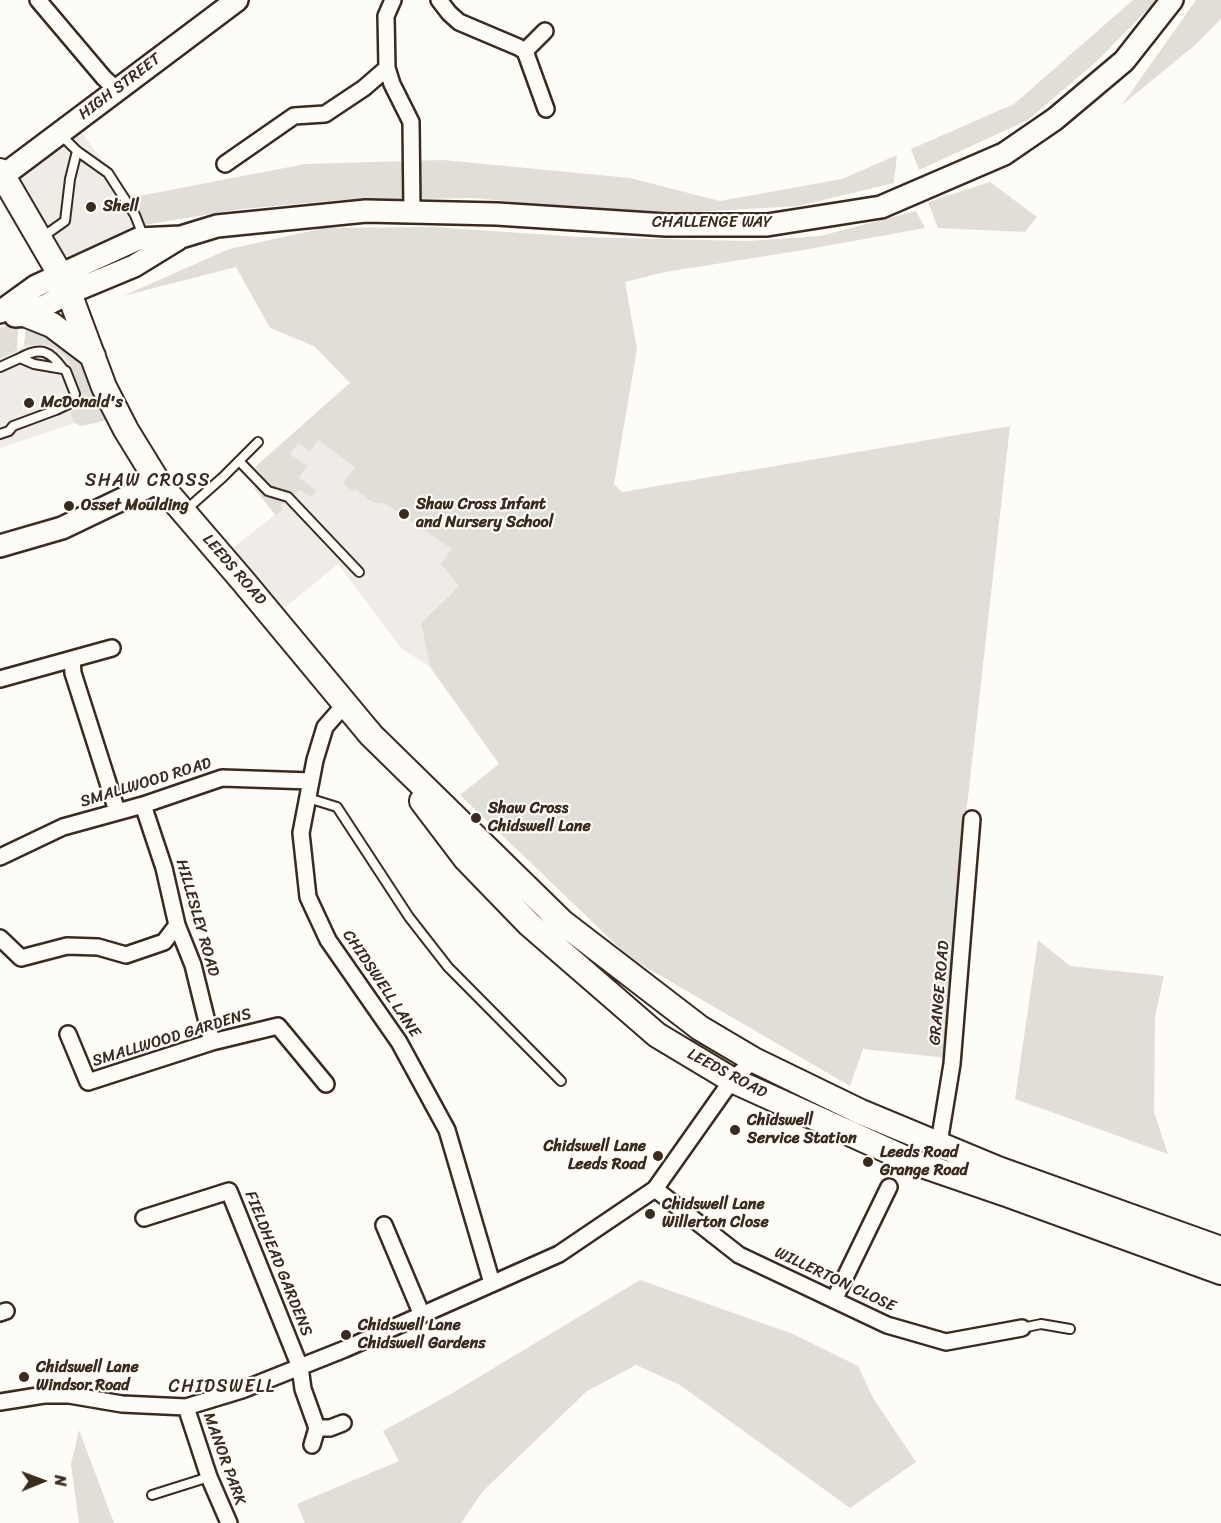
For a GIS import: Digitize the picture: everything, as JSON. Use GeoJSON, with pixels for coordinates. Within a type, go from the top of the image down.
{"type":"FeatureCollection","features":[{"type":"Feature","properties":{"kind":"main road","name":"HIGH STREET"},"geometry":{"type":"LineString","coordinates":[[2,173],[237,0]]}},
{"type":"Feature","properties":{"kind":"main road","name":"CHALLENGE WAY"},"geometry":{"type":"LineString","coordinates":[[64,284],[138,239],[181,237],[217,226],[366,211],[497,214],[666,225],[767,225],[881,207],[1004,154],[1055,119],[1124,61],[1172,0]]}},
{"type":"Feature","properties":{"kind":"main road","name":"LEEDS ROAD"},"geometry":{"type":"LineString","coordinates":[[2,173],[64,284],[104,387],[126,430],[158,482],[346,703],[357,721],[562,922],[700,1028],[754,1060],[861,1112],[998,1169],[1221,1249]]}},
{"type":"Feature","properties":{"kind":"main road","name":"CHALLENGE WAY"},"geometry":{"type":"LineString","coordinates":[[64,284],[134,266],[181,237]]}},
{"type":"Feature","properties":{"kind":"main road"},"geometry":{"type":"LineString","coordinates":[[0,312],[36,286],[64,284]]}},
{"type":"Feature","properties":{"kind":"main road"},"geometry":{"type":"LineString","coordinates":[[27,315],[64,284]]}},
{"type":"Feature","properties":{"kind":"main road"},"geometry":{"type":"LineString","coordinates":[[0,316],[27,315],[52,325],[93,356]]}},
{"type":"Feature","properties":{"kind":"main road"},"geometry":{"type":"LineString","coordinates":[[0,546],[62,528],[158,482]]}},
{"type":"Feature","properties":{"kind":"main road"},"geometry":{"type":"LineString","coordinates":[[123,499],[158,501],[184,512]]}},
{"type":"Feature","properties":{"kind":"main road","name":"LEEDS ROAD"},"geometry":{"type":"LineString","coordinates":[[371,735],[466,859],[529,924],[657,1035],[732,1080],[926,1166],[1221,1272]]}},
{"type":"Feature","properties":{"kind":"street"},"geometry":{"type":"LineString","coordinates":[[38,0],[104,78],[117,90]]}},
{"type":"Feature","properties":{"kind":"street"},"geometry":{"type":"LineString","coordinates":[[393,0],[386,15],[387,68],[392,84],[411,122],[412,212]]}},
{"type":"Feature","properties":{"kind":"street"},"geometry":{"type":"LineString","coordinates":[[439,0],[459,22],[525,51],[546,109]]}},
{"type":"Feature","properties":{"kind":"street"},"geometry":{"type":"LineString","coordinates":[[525,51],[545,31]]}},
{"type":"Feature","properties":{"kind":"street"},"geometry":{"type":"LineString","coordinates":[[225,164],[294,116],[324,114],[364,88],[387,68]]}},
{"type":"Feature","properties":{"kind":"street"},"geometry":{"type":"LineString","coordinates":[[0,679],[112,648]]}},
{"type":"Feature","properties":{"kind":"street"},"geometry":{"type":"LineString","coordinates":[[72,659],[73,673],[117,811]]}},
{"type":"Feature","properties":{"kind":"street","name":"CHIDSWELL LANE"},"geometry":{"type":"LineString","coordinates":[[346,703],[325,727],[315,760],[301,833],[308,897],[328,940],[399,1042],[447,1130],[492,1283]]}},
{"type":"Feature","properties":{"kind":"street","name":"SMALLWOOD ROAD"},"geometry":{"type":"LineString","coordinates":[[0,857],[63,827],[143,805],[222,778],[311,781]]}},
{"type":"Feature","properties":{"kind":"street","name":"HILLESLEY ROAD"},"geometry":{"type":"LineString","coordinates":[[143,805],[164,868],[177,925],[193,965],[212,1042]]}},
{"type":"Feature","properties":{"kind":"street","name":"GRANGE ROAD"},"geometry":{"type":"LineString","coordinates":[[926,1166],[939,1143],[952,1064],[972,819]]}},
{"type":"Feature","properties":{"kind":"street"},"geometry":{"type":"LineString","coordinates":[[0,938],[21,958],[67,946],[98,947],[126,955],[164,942],[177,925]]}},
{"type":"Feature","properties":{"kind":"street","name":"SMALLWOOD GARDENS"},"geometry":{"type":"LineString","coordinates":[[68,1034],[88,1083],[212,1042],[278,1026],[326,1084]]}},
{"type":"Feature","properties":{"kind":"street"},"geometry":{"type":"LineString","coordinates":[[0,1402],[44,1395],[69,1395],[122,1404],[186,1407],[242,1390],[300,1367],[559,1254],[656,1189],[732,1080],[754,1060]]}},
{"type":"Feature","properties":{"kind":"street"},"geometry":{"type":"LineString","coordinates":[[834,1300],[889,1187]]}},
{"type":"Feature","properties":{"kind":"street","name":"WILLERTON CLOSE"},"geometry":{"type":"LineString","coordinates":[[656,1189],[739,1255],[887,1325],[946,1342],[1022,1328]]}},
{"type":"Feature","properties":{"kind":"street","name":"FIELDHEAD GARDENS"},"geometry":{"type":"LineString","coordinates":[[144,1218],[229,1191],[300,1367]]}},
{"type":"Feature","properties":{"kind":"street"},"geometry":{"type":"LineString","coordinates":[[384,1225],[422,1315]]}},
{"type":"Feature","properties":{"kind":"street"},"geometry":{"type":"LineString","coordinates":[[300,1367],[303,1389],[317,1428],[312,1445]]}},
{"type":"Feature","properties":{"kind":"street","name":"MANOR PARK"},"geometry":{"type":"LineString","coordinates":[[186,1407],[209,1478],[229,1523]]}},
{"type":"Feature","properties":{"kind":"street"},"geometry":{"type":"LineString","coordinates":[[317,1428],[330,1428],[343,1423]]}},
{"type":"Feature","properties":{"kind":"lane"},"geometry":{"type":"LineString","coordinates":[[59,133],[77,151],[108,173],[135,215],[144,239]]}},
{"type":"Feature","properties":{"kind":"lane"},"geometry":{"type":"LineString","coordinates":[[40,239],[65,221],[70,179],[77,151]]}},
{"type":"Feature","properties":{"kind":"lane"},"geometry":{"type":"LineString","coordinates":[[0,367],[30,352],[40,351],[56,359],[66,371],[75,394],[73,402],[13,426],[9,431],[0,434]]}},
{"type":"Feature","properties":{"kind":"lane"},"geometry":{"type":"LineString","coordinates":[[20,357],[34,364],[63,369]]}},
{"type":"Feature","properties":{"kind":"lane"},"geometry":{"type":"LineString","coordinates":[[184,512],[258,442]]}},
{"type":"Feature","properties":{"kind":"lane"},"geometry":{"type":"LineString","coordinates":[[239,461],[268,491],[288,497],[358,572]]}},
{"type":"Feature","properties":{"kind":"lane"},"geometry":{"type":"LineString","coordinates":[[308,798],[337,807],[409,917],[448,967],[561,1080]]}},
{"type":"Feature","properties":{"kind":"lane"},"geometry":{"type":"LineString","coordinates":[[1022,1328],[1041,1324],[1070,1329]]}},
{"type":"Feature","properties":{"kind":"lane"},"geometry":{"type":"LineString","coordinates":[[152,1495],[209,1478]]}},
{"type":"Feature","properties":{"kind":"shaded area"},"geometry":{"type":"Polygon","coordinates":[[[1133,0],[1157,0],[1096,62],[1028,120],[919,170],[911,149],[1014,104],[1133,0]]]}},
{"type":"Feature","properties":{"kind":"shaded area"},"geometry":{"type":"Polygon","coordinates":[[[1196,0],[1221,0],[1221,19],[1195,45],[1122,105],[1196,0]]]}},
{"type":"Feature","properties":{"kind":"shaded area"},"geometry":{"type":"Polygon","coordinates":[[[80,130],[114,177],[134,197],[144,225],[68,262],[17,175],[80,130]]]}},
{"type":"Feature","properties":{"kind":"shaded area"},"geometry":{"type":"Polygon","coordinates":[[[897,155],[894,183],[798,206],[643,215],[475,198],[341,200],[241,209],[144,225],[134,197],[305,164],[443,160],[630,178],[720,201],[842,179],[897,155]]]}},
{"type":"Feature","properties":{"kind":"shaded area"},"geometry":{"type":"Polygon","coordinates":[[[990,182],[1037,217],[1025,232],[938,228],[928,202],[990,182]]]}},
{"type":"Feature","properties":{"kind":"shaded area"},"geometry":{"type":"Polygon","coordinates":[[[916,211],[925,228],[665,272],[625,282],[637,349],[614,484],[622,492],[1010,426],[966,815],[947,1058],[863,1049],[850,1086],[630,958],[460,795],[499,764],[430,667],[421,623],[459,586],[441,564],[452,549],[386,504],[373,502],[355,489],[353,491],[343,484],[355,467],[318,440],[310,451],[298,443],[290,454],[307,466],[299,478],[317,491],[311,497],[300,490],[281,505],[283,509],[276,515],[254,488],[265,480],[255,467],[350,383],[314,346],[270,328],[236,267],[123,296],[229,249],[324,228],[433,227],[580,237],[749,241],[820,236],[916,211]]]}},
{"type":"Feature","properties":{"kind":"shaded area"},"geometry":{"type":"Polygon","coordinates":[[[26,325],[70,347],[80,361],[108,420],[82,426],[74,423],[70,412],[78,409],[83,401],[71,367],[66,358],[51,346],[39,344],[24,346],[26,325]]]}},
{"type":"Feature","properties":{"kind":"shaded area"},"geometry":{"type":"Polygon","coordinates":[[[0,327],[18,328],[17,350],[0,359],[0,327]]]}},
{"type":"Feature","properties":{"kind":"shaded area"},"geometry":{"type":"Polygon","coordinates":[[[45,344],[68,357],[83,401],[78,409],[70,412],[74,423],[0,448],[0,359],[24,346],[45,344]]]}},
{"type":"Feature","properties":{"kind":"shaded area","name":"Shaw Cross Infant and Nursery School"},"geometry":{"type":"Polygon","coordinates":[[[350,383],[532,514],[421,623],[430,667],[401,648],[338,564],[282,610],[231,549],[275,515],[254,488],[265,480],[255,467],[350,383]]]}},
{"type":"Feature","properties":{"kind":"shaded area"},"geometry":{"type":"Polygon","coordinates":[[[1038,940],[1070,966],[1164,976],[1155,1017],[1154,1112],[1168,1154],[1015,1099],[1038,940]]]}},
{"type":"Feature","properties":{"kind":"shaded area"},"geometry":{"type":"Polygon","coordinates":[[[640,1280],[793,1334],[858,1366],[873,1398],[916,1462],[850,1508],[680,1385],[636,1365],[587,1391],[483,1491],[461,1523],[305,1523],[297,1504],[399,1461],[383,1431],[449,1395],[640,1280]]]}},
{"type":"Feature","properties":{"kind":"shaded area"},"geometry":{"type":"Polygon","coordinates":[[[79,1430],[114,1523],[79,1523],[71,1464],[79,1430]]]}},
{"type":"Feature","properties":{"kind":"place","name":"Shell"},"geometry":{"type":"Point","coordinates":[91,207]}},
{"type":"Feature","properties":{"kind":"place","name":"McDonald's"},"geometry":{"type":"Point","coordinates":[29,403]}},
{"type":"Feature","properties":{"kind":"place","name":"Osset Moulding"},"geometry":{"type":"Point","coordinates":[69,506]}},
{"type":"Feature","properties":{"kind":"place","name":"Shaw Cross Infant and Nursery School"},"geometry":{"type":"Point","coordinates":[404,514]}},
{"type":"Feature","properties":{"kind":"place","name":"Shaw Cross Chidswell Lane"},"geometry":{"type":"Point","coordinates":[476,818]}},
{"type":"Feature","properties":{"kind":"place","name":"Chidswell Service Station"},"geometry":{"type":"Point","coordinates":[735,1130]}},
{"type":"Feature","properties":{"kind":"place","name":"Chidswell Lane Leeds Road"},"geometry":{"type":"Point","coordinates":[658,1156]}},
{"type":"Feature","properties":{"kind":"place","name":"Leeds Road Grange Road"},"geometry":{"type":"Point","coordinates":[868,1162]}},
{"type":"Feature","properties":{"kind":"place","name":"Chidswell Lane Willerton Close"},"geometry":{"type":"Point","coordinates":[650,1214]}},
{"type":"Feature","properties":{"kind":"place","name":"Chidswell Lane Chidswell Gardens"},"geometry":{"type":"Point","coordinates":[346,1335]}},
{"type":"Feature","properties":{"kind":"place","name":"Chidswell Lane Windsor Road"},"geometry":{"type":"Point","coordinates":[24,1377]}},
{"type":"Feature","properties":{"kind":"district","name":"SHAW CROSS"},"geometry":{"type":"Point","coordinates":[148,481]}},
{"type":"Feature","properties":{"kind":"district","name":"CHIDSWELL"},"geometry":{"type":"Point","coordinates":[222,1387]}}]}
